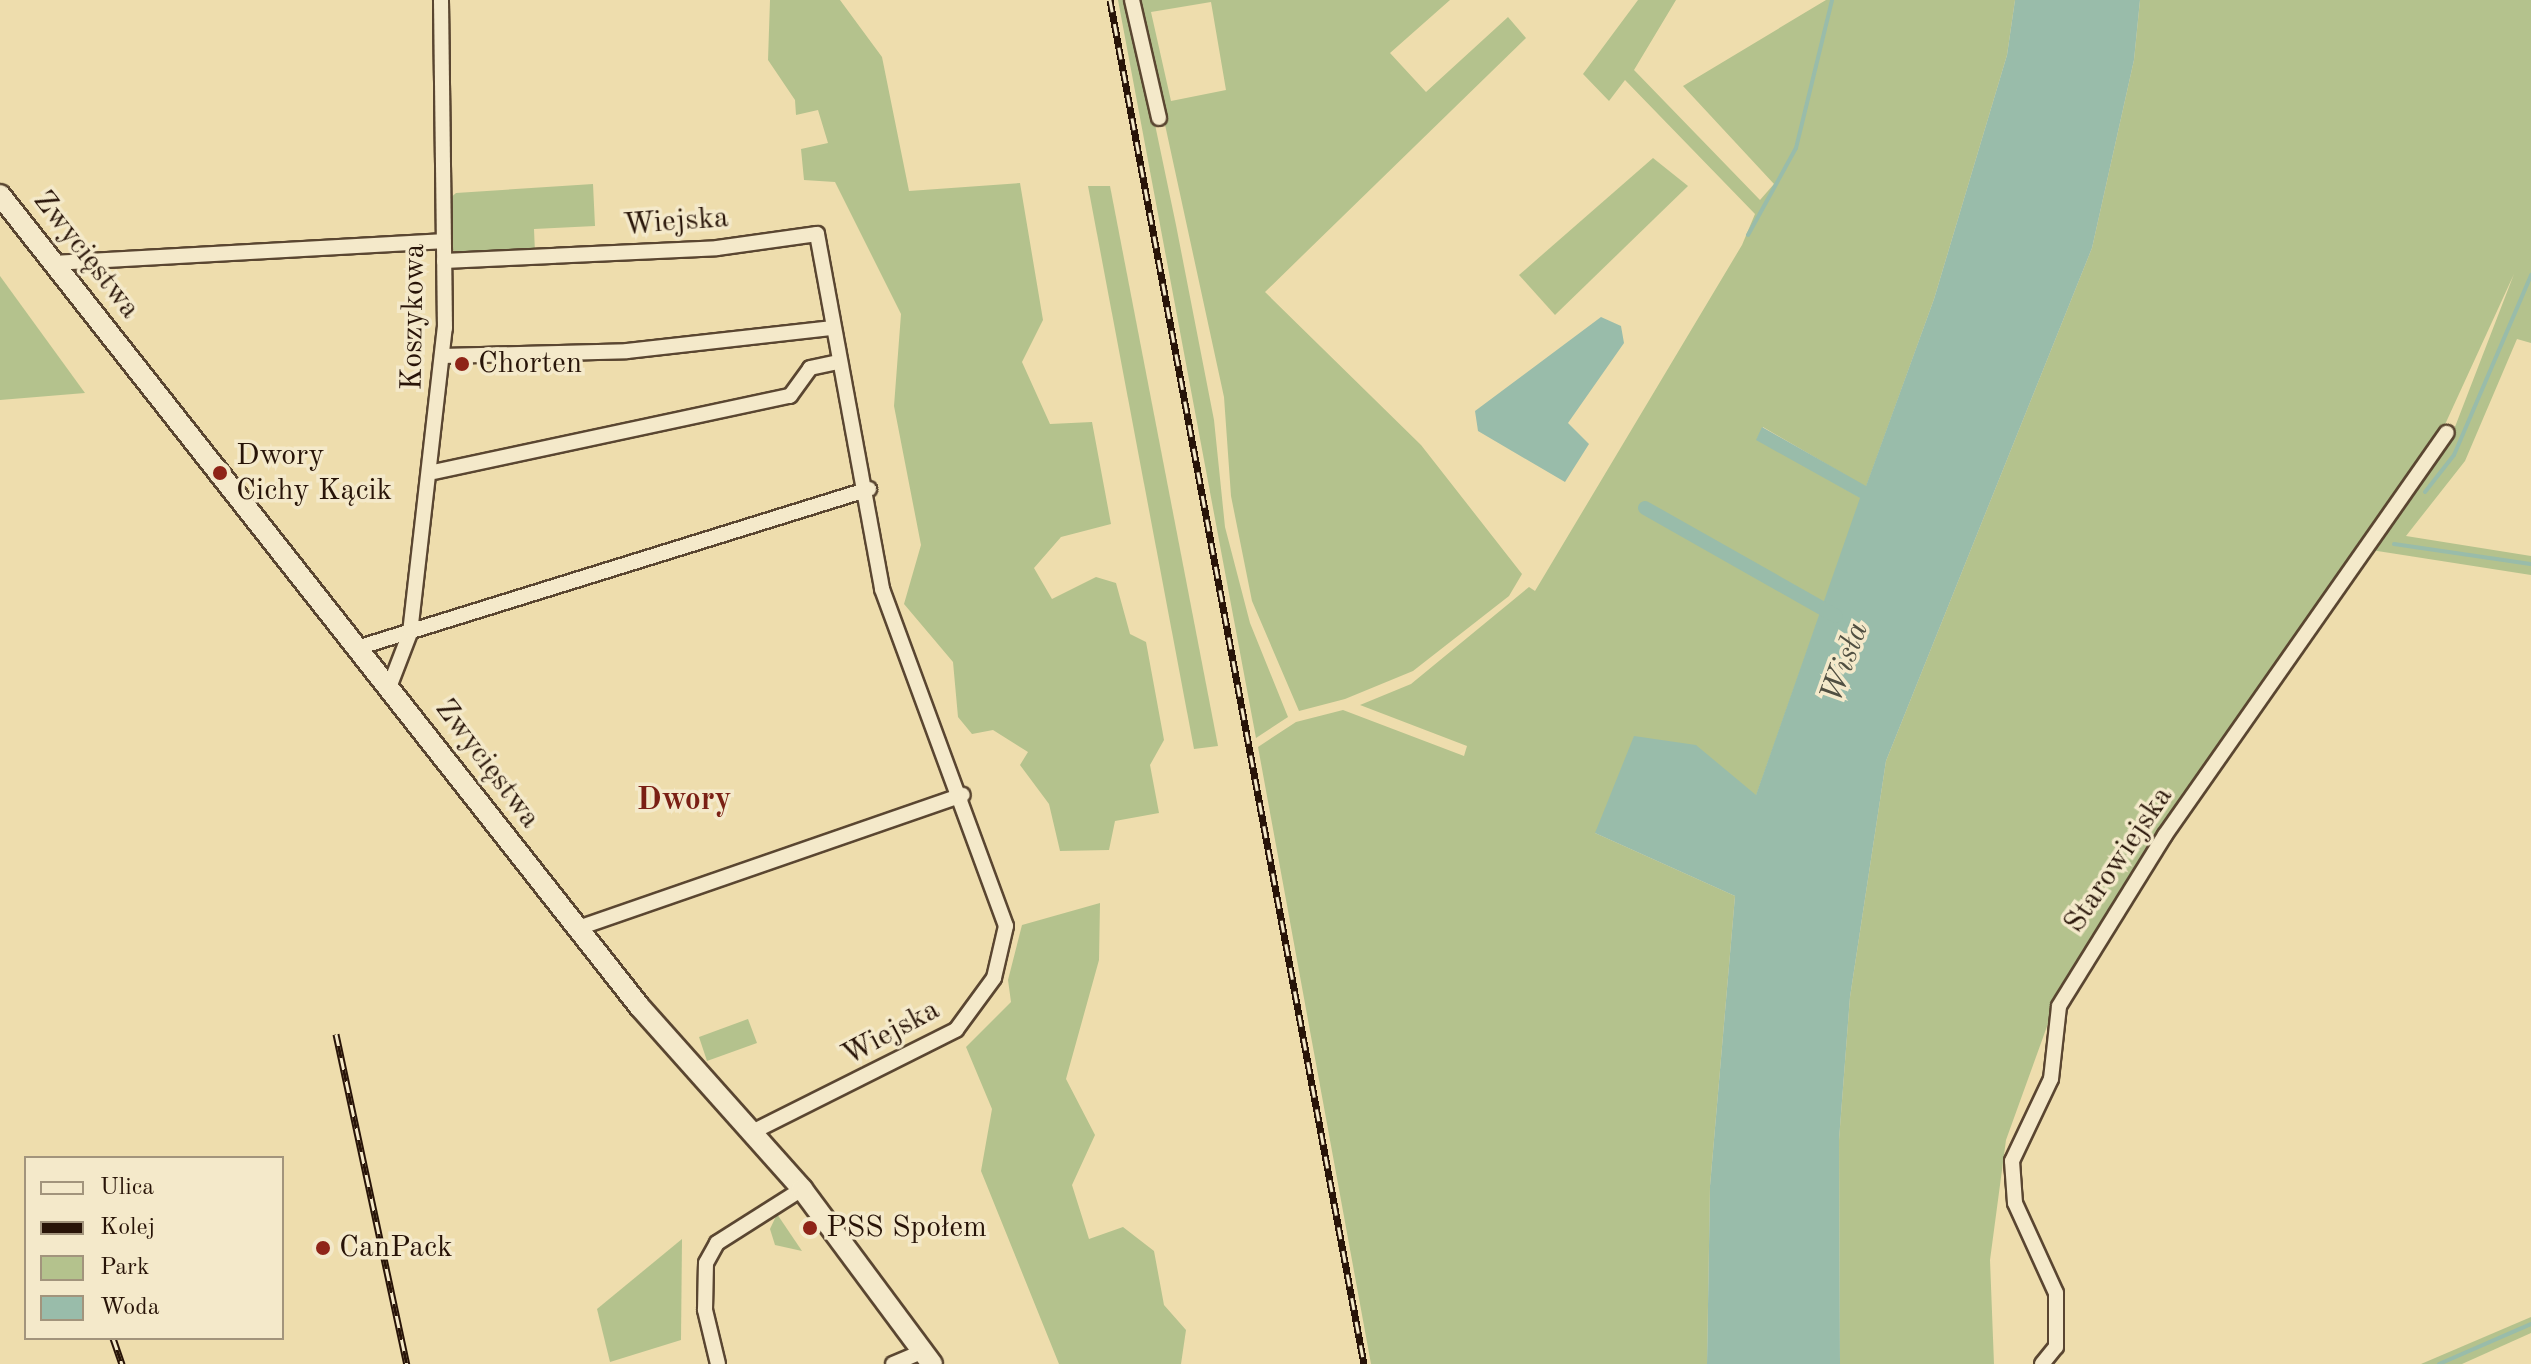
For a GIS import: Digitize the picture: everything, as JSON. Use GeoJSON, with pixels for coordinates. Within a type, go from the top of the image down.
{"type":"FeatureCollection","features":[{"type":"Feature","properties":{"kind":"street","name":"Koszykowa"},"geometry":{"type":"LineString","coordinates":[[390,685],[410,633],[434,472],[442,356],[444,261],[441,241],[441,0]]}},
{"type":"Feature","properties":{"kind":"street"},"geometry":{"type":"LineString","coordinates":[[1132,0],[1159,118]]}},
{"type":"Feature","properties":{"kind":"street","name":"Zwycięstwa"},"geometry":{"type":"LineString","coordinates":[[0,195],[390,685],[578,928],[750,1133],[802,1189],[928,1358]]}},
{"type":"Feature","properties":{"kind":"street","name":"Wiejska"},"geometry":{"type":"LineString","coordinates":[[444,261],[717,248],[817,234],[831,328],[869,489],[882,589],[934,744],[963,795],[1006,926],[994,978],[976,1011],[956,1030],[750,1133]]}},
{"type":"Feature","properties":{"kind":"street"},"geometry":{"type":"LineString","coordinates":[[53,263],[441,241]]}},
{"type":"Feature","properties":{"kind":"street"},"geometry":{"type":"LineString","coordinates":[[442,356],[627,351],[831,328]]}},
{"type":"Feature","properties":{"kind":"street"},"geometry":{"type":"LineString","coordinates":[[434,472],[790,396],[810,368],[839,362]]}},
{"type":"Feature","properties":{"kind":"street","name":"Starowiejska"},"geometry":{"type":"LineString","coordinates":[[2042,1364],[2056,1347],[2056,1293],[2015,1203],[2012,1161],[2051,1079],[2059,1006],[2165,835],[2447,433]]}},
{"type":"Feature","properties":{"kind":"street"},"geometry":{"type":"LineString","coordinates":[[360,647],[869,489]]}},
{"type":"Feature","properties":{"kind":"street"},"geometry":{"type":"LineString","coordinates":[[578,928],[963,795]]}},
{"type":"Feature","properties":{"kind":"street"},"geometry":{"type":"LineString","coordinates":[[718,1364],[705,1310],[706,1263],[717,1243],[802,1189]]}},
{"type":"Feature","properties":{"kind":"street"},"geometry":{"type":"LineString","coordinates":[[893,1364],[928,1358]]}},
{"type":"Feature","properties":{"kind":"green space"},"geometry":{"type":"Polygon","coordinates":[[[770,0],[840,0],[882,57],[909,191],[1020,183],[1043,320],[1022,362],[1050,424],[1092,422],[1111,524],[1061,537],[1034,568],[1052,599],[1096,577],[1116,583],[1130,634],[1146,642],[1164,740],[1150,765],[1159,813],[1115,821],[1109,850],[1060,851],[1049,804],[1020,765],[1028,752],[993,730],[972,734],[958,717],[953,662],[904,604],[921,545],[894,406],[901,314],[835,182],[804,180],[801,149],[828,143],[818,110],[796,115],[795,100],[768,60],[770,0]]]}},
{"type":"Feature","properties":{"kind":"green space"},"geometry":{"type":"Polygon","coordinates":[[[1118,0],[1129,0],[1176,225],[1214,420],[1225,527],[1250,623],[1288,717],[1256,738],[1118,0]]]}},
{"type":"Feature","properties":{"kind":"green space"},"geometry":{"type":"Polygon","coordinates":[[[1138,0],[1450,0],[1390,53],[1426,92],[1508,17],[1526,38],[1265,292],[1421,445],[1522,574],[1509,596],[1413,671],[1345,699],[1299,711],[1252,601],[1231,496],[1224,397],[1138,0]],[[1211,2],[1151,12],[1171,101],[1226,90],[1211,2]]]}},
{"type":"Feature","properties":{"kind":"green space"},"geometry":{"type":"Polygon","coordinates":[[[1638,0],[1676,0],[1634,70],[1760,200],[1774,184],[1683,86],[1826,0],[2015,0],[2007,55],[1934,299],[1866,487],[1763,427],[1757,439],[1861,498],[1756,796],[1742,788],[1595,833],[1735,896],[1710,1186],[1707,1364],[1371,1364],[1258,747],[1296,722],[1343,710],[1464,756],[1467,746],[1360,705],[1411,684],[1529,587],[1535,591],[1742,245],[1755,214],[1625,80],[1609,101],[1583,74],[1638,0]]]}},
{"type":"Feature","properties":{"kind":"green space"},"geometry":{"type":"Polygon","coordinates":[[[2140,0],[2531,0],[2531,343],[2517,339],[2465,461],[2406,536],[2531,556],[2531,575],[2371,550],[2453,432],[2514,274],[2442,431],[2083,952],[2054,1007],[2006,1140],[1990,1260],[1994,1364],[1840,1364],[1839,1140],[1850,997],[1886,761],[2092,248],[2134,60],[2140,0]]]}},
{"type":"Feature","properties":{"kind":"green space"},"geometry":{"type":"Polygon","coordinates":[[[1653,158],[1688,186],[1555,315],[1519,275],[1653,158]]]}},
{"type":"Feature","properties":{"kind":"green space"},"geometry":{"type":"Polygon","coordinates":[[[593,184],[595,226],[534,229],[535,253],[460,255],[450,248],[449,199],[456,193],[593,184]]]}},
{"type":"Feature","properties":{"kind":"green space"},"geometry":{"type":"Polygon","coordinates":[[[1088,186],[1110,186],[1218,746],[1194,749],[1088,186]]]}},
{"type":"Feature","properties":{"kind":"green space"},"geometry":{"type":"Polygon","coordinates":[[[0,276],[85,393],[0,400],[0,276]]]}},
{"type":"Feature","properties":{"kind":"green space"},"geometry":{"type":"Polygon","coordinates":[[[1100,903],[1099,960],[1066,1079],[1095,1135],[1072,1185],[1089,1239],[1123,1227],[1154,1251],[1164,1305],[1186,1330],[1181,1364],[1059,1364],[981,1171],[992,1109],[966,1047],[1011,1002],[1008,980],[1022,925],[1100,903]]]}},
{"type":"Feature","properties":{"kind":"green space"},"geometry":{"type":"Polygon","coordinates":[[[748,1019],[757,1043],[707,1061],[699,1037],[748,1019]]]}},
{"type":"Feature","properties":{"kind":"green space"},"geometry":{"type":"Polygon","coordinates":[[[777,1214],[802,1251],[775,1245],[770,1229],[777,1214]]]}},
{"type":"Feature","properties":{"kind":"green space"},"geometry":{"type":"Polygon","coordinates":[[[682,1239],[681,1340],[610,1362],[597,1309],[682,1239]]]}},
{"type":"Feature","properties":{"kind":"green space"},"geometry":{"type":"Polygon","coordinates":[[[2531,1317],[2531,1333],[2462,1364],[2421,1364],[2531,1317]]]}},
{"type":"Feature","properties":{"kind":"water","name":"Wisła"},"geometry":{"type":"Polygon","coordinates":[[[2015,0],[2140,0],[2134,60],[2092,248],[1886,761],[1850,997],[1839,1140],[1840,1364],[1707,1364],[1710,1186],[1735,896],[1595,833],[1634,736],[1696,745],[1756,795],[1860,498],[1756,440],[1762,427],[1866,486],[1934,299],[2007,55],[2015,0]]]}},
{"type":"Feature","properties":{"kind":"water"},"geometry":{"type":"Polygon","coordinates":[[[1601,317],[1621,326],[1624,343],[1568,423],[1589,444],[1565,482],[1478,431],[1475,411],[1601,317]]]}},
{"type":"Feature","properties":{"kind":"waterway"},"geometry":{"type":"LineString","coordinates":[[1748,235],[1796,148],[1832,0]]}},
{"type":"Feature","properties":{"kind":"waterway"},"geometry":{"type":"LineString","coordinates":[[2425,492],[2454,455],[2531,275]]}},
{"type":"Feature","properties":{"kind":"waterway","name":"Wisła"},"geometry":{"type":"LineString","coordinates":[[1645,508],[1836,616]]}},
{"type":"Feature","properties":{"kind":"waterway"},"geometry":{"type":"LineString","coordinates":[[2394,544],[2531,564]]}},
{"type":"Feature","properties":{"kind":"waterway"},"geometry":{"type":"LineString","coordinates":[[2439,1364],[2531,1324]]}},
{"type":"Feature","properties":{"kind":"railway"},"geometry":{"type":"LineString","coordinates":[[1110,0],[1364,1364]]}},
{"type":"Feature","properties":{"kind":"railway"},"geometry":{"type":"LineString","coordinates":[[336,1034],[407,1364]]}},
{"type":"Feature","properties":{"kind":"railway"},"geometry":{"type":"LineString","coordinates":[[114,1340],[122,1364]]}},
{"type":"Feature","properties":{"kind":"place","name":"Chorten"},"geometry":{"type":"Point","coordinates":[462,364]}},
{"type":"Feature","properties":{"kind":"place","name":"Dwory Cichy Kącik"},"geometry":{"type":"Point","coordinates":[220,473]}},
{"type":"Feature","properties":{"kind":"place","name":"PSS Społem"},"geometry":{"type":"Point","coordinates":[810,1228]}},
{"type":"Feature","properties":{"kind":"place","name":"CanPack"},"geometry":{"type":"Point","coordinates":[323,1248]}},
{"type":"Feature","properties":{"kind":"district","name":"Dwory"},"geometry":{"type":"Point","coordinates":[684,801]}}]}
